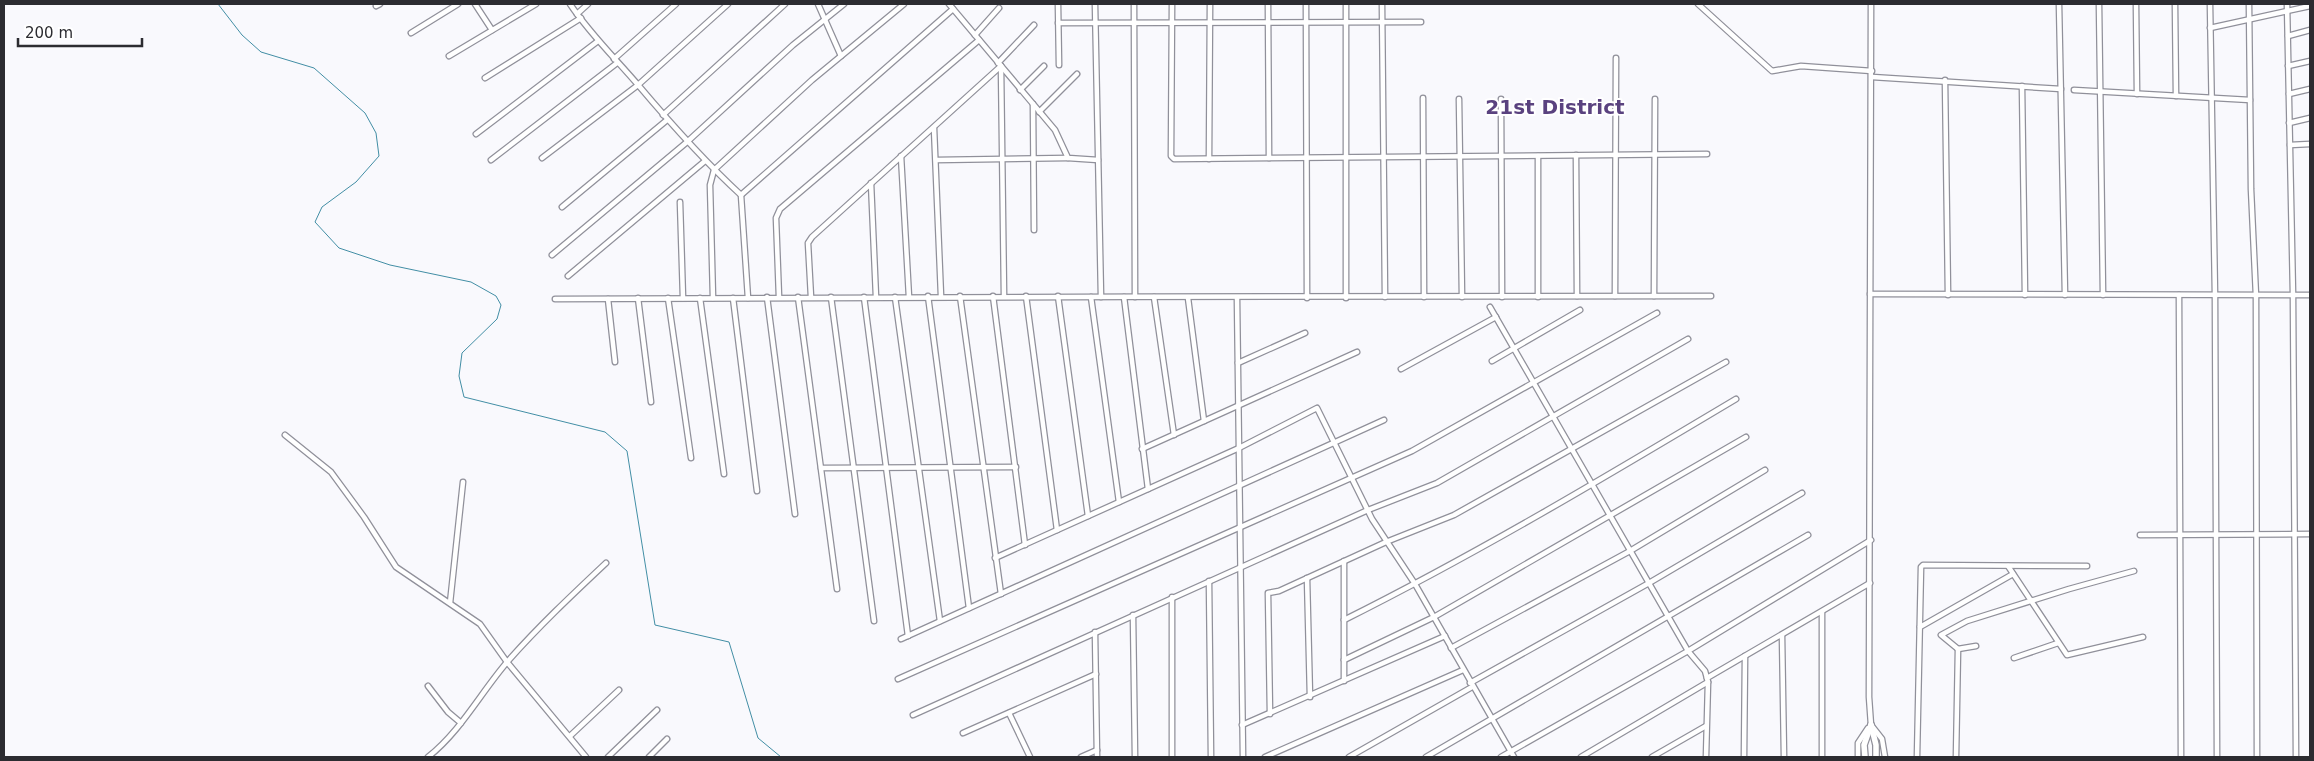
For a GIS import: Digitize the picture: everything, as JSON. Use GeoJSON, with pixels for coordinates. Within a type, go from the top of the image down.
{"type":"FeatureCollection","features":[{"type":"Feature","properties":{"kind":"street"},"geometry":{"type":"LineString","coordinates":[[411,33],[458,4]]}},
{"type":"Feature","properties":{"kind":"street"},"geometry":{"type":"LineString","coordinates":[[475,4],[492,30]]}},
{"type":"Feature","properties":{"kind":"street"},"geometry":{"type":"LineString","coordinates":[[449,56],[536,4]]}},
{"type":"Feature","properties":{"kind":"street"},"geometry":{"type":"LineString","coordinates":[[570,4],[615,61],[687,142],[705,162],[741,195],[748,298]]}},
{"type":"Feature","properties":{"kind":"street"},"geometry":{"type":"LineString","coordinates":[[485,78],[579,16],[588,4]]}},
{"type":"Feature","properties":{"kind":"street"},"geometry":{"type":"LineString","coordinates":[[491,160],[615,61],[676,4]]}},
{"type":"Feature","properties":{"kind":"street"},"geometry":{"type":"LineString","coordinates":[[542,158],[638,85],[728,4]]}},
{"type":"Feature","properties":{"kind":"street"},"geometry":{"type":"LineString","coordinates":[[663,115],[785,4]]}},
{"type":"Feature","properties":{"kind":"street"},"geometry":{"type":"LineString","coordinates":[[818,4],[841,56]]}},
{"type":"Feature","properties":{"kind":"street"},"geometry":{"type":"LineString","coordinates":[[552,255],[687,142],[793,45],[844,4]]}},
{"type":"Feature","properties":{"kind":"street"},"geometry":{"type":"LineString","coordinates":[[713,298],[710,185],[714,170],[841,56],[904,4]]}},
{"type":"Feature","properties":{"kind":"street"},"geometry":{"type":"LineString","coordinates":[[1058,4],[1059,65]]}},
{"type":"Feature","properties":{"kind":"street"},"geometry":{"type":"LineString","coordinates":[[1095,4],[1101,297]]}},
{"type":"Feature","properties":{"kind":"street"},"geometry":{"type":"LineString","coordinates":[[1134,4],[1135,297]]}},
{"type":"Feature","properties":{"kind":"street"},"geometry":{"type":"LineString","coordinates":[[1172,4],[1171,156],[1174,159],[1707,154]]}},
{"type":"Feature","properties":{"kind":"street"},"geometry":{"type":"LineString","coordinates":[[1209,159],[1210,4]]}},
{"type":"Feature","properties":{"kind":"street"},"geometry":{"type":"LineString","coordinates":[[1268,4],[1269,158]]}},
{"type":"Feature","properties":{"kind":"street"},"geometry":{"type":"LineString","coordinates":[[1306,4],[1307,298]]}},
{"type":"Feature","properties":{"kind":"street"},"geometry":{"type":"LineString","coordinates":[[1346,4],[1346,298]]}},
{"type":"Feature","properties":{"kind":"street"},"geometry":{"type":"LineString","coordinates":[[1382,4],[1385,297]]}},
{"type":"Feature","properties":{"kind":"street"},"geometry":{"type":"LineString","coordinates":[[1698,4],[1772,71],[1801,66],[1872,70]]}},
{"type":"Feature","properties":{"kind":"street"},"geometry":{"type":"LineString","coordinates":[[1864,757],[1864,745],[1870,725],[1871,4]]}},
{"type":"Feature","properties":{"kind":"street"},"geometry":{"type":"LineString","coordinates":[[2059,4],[2065,296]]}},
{"type":"Feature","properties":{"kind":"street"},"geometry":{"type":"LineString","coordinates":[[2099,4],[2103,296]]}},
{"type":"Feature","properties":{"kind":"street"},"geometry":{"type":"LineString","coordinates":[[2136,4],[2137,94]]}},
{"type":"Feature","properties":{"kind":"street"},"geometry":{"type":"LineString","coordinates":[[2175,4],[2176,96]]}},
{"type":"Feature","properties":{"kind":"street"},"geometry":{"type":"LineString","coordinates":[[2210,4],[2215,296],[2217,757]]}},
{"type":"Feature","properties":{"kind":"street"},"geometry":{"type":"LineString","coordinates":[[2249,4],[2251,189],[2256,296],[2256,757]]}},
{"type":"Feature","properties":{"kind":"street"},"geometry":{"type":"LineString","coordinates":[[2287,4],[2293,295],[2296,757]]}},
{"type":"Feature","properties":{"kind":"street"},"geometry":{"type":"LineString","coordinates":[[741,195],[951,5],[1055,130],[1068,158]]}},
{"type":"Feature","properties":{"kind":"street"},"geometry":{"type":"LineString","coordinates":[[2210,28],[2287,13],[2310,6]]}},
{"type":"Feature","properties":{"kind":"street"},"geometry":{"type":"LineString","coordinates":[[975,35],[999,8]]}},
{"type":"Feature","properties":{"kind":"street"},"geometry":{"type":"LineString","coordinates":[[1058,23],[1421,22]]}},
{"type":"Feature","properties":{"kind":"street"},"geometry":{"type":"LineString","coordinates":[[811,297],[808,243],[812,236],[934,128],[999,64],[1034,25]]}},
{"type":"Feature","properties":{"kind":"street"},"geometry":{"type":"LineString","coordinates":[[2288,36],[2310,30]]}},
{"type":"Feature","properties":{"kind":"street"},"geometry":{"type":"LineString","coordinates":[[476,134],[598,40]]}},
{"type":"Feature","properties":{"kind":"street"},"geometry":{"type":"LineString","coordinates":[[779,297],[777,213],[854,144],[979,40]]}},
{"type":"Feature","properties":{"kind":"street"},"geometry":{"type":"LineString","coordinates":[[1615,296],[1616,58]]}},
{"type":"Feature","properties":{"kind":"street"},"geometry":{"type":"LineString","coordinates":[[2288,66],[2310,61]]}},
{"type":"Feature","properties":{"kind":"street"},"geometry":{"type":"LineString","coordinates":[[999,64],[1004,296]]}},
{"type":"Feature","properties":{"kind":"street"},"geometry":{"type":"LineString","coordinates":[[1020,90],[1044,66]]}},
{"type":"Feature","properties":{"kind":"street"},"geometry":{"type":"LineString","coordinates":[[1039,112],[1077,74]]}},
{"type":"Feature","properties":{"kind":"street"},"geometry":{"type":"LineString","coordinates":[[1872,77],[1945,80],[2061,89]]}},
{"type":"Feature","properties":{"kind":"street"},"geometry":{"type":"LineString","coordinates":[[1945,80],[1948,295]]}},
{"type":"Feature","properties":{"kind":"street"},"geometry":{"type":"LineString","coordinates":[[2022,86],[2025,295]]}},
{"type":"Feature","properties":{"kind":"street"},"geometry":{"type":"LineString","coordinates":[[2289,94],[2310,89]]}},
{"type":"Feature","properties":{"kind":"street"},"geometry":{"type":"LineString","coordinates":[[2074,90],[2250,100]]}},
{"type":"Feature","properties":{"kind":"street"},"geometry":{"type":"LineString","coordinates":[[1423,98],[1424,297]]}},
{"type":"Feature","properties":{"kind":"street"},"geometry":{"type":"LineString","coordinates":[[1459,99],[1462,297]]}},
{"type":"Feature","properties":{"kind":"street"},"geometry":{"type":"LineString","coordinates":[[1501,99],[1502,297]]}},
{"type":"Feature","properties":{"kind":"street"},"geometry":{"type":"LineString","coordinates":[[1654,296],[1655,99]]}},
{"type":"Feature","properties":{"kind":"street"},"geometry":{"type":"LineString","coordinates":[[1033,104],[1034,230]]}},
{"type":"Feature","properties":{"kind":"street"},"geometry":{"type":"LineString","coordinates":[[2289,123],[2310,118]]}},
{"type":"Feature","properties":{"kind":"street"},"geometry":{"type":"LineString","coordinates":[[562,207],[668,120]]}},
{"type":"Feature","properties":{"kind":"street"},"geometry":{"type":"LineString","coordinates":[[934,128],[941,296]]}},
{"type":"Feature","properties":{"kind":"street"},"geometry":{"type":"LineString","coordinates":[[2290,144],[2310,144]]}},
{"type":"Feature","properties":{"kind":"street"},"geometry":{"type":"LineString","coordinates":[[1576,155],[1576,296]]}},
{"type":"Feature","properties":{"kind":"street"},"geometry":{"type":"LineString","coordinates":[[901,156],[909,297]]}},
{"type":"Feature","properties":{"kind":"street"},"geometry":{"type":"LineString","coordinates":[[1538,156],[1538,297]]}},
{"type":"Feature","properties":{"kind":"street"},"geometry":{"type":"LineString","coordinates":[[936,160],[1068,158],[1098,160]]}},
{"type":"Feature","properties":{"kind":"street"},"geometry":{"type":"LineString","coordinates":[[568,276],[705,162]]}},
{"type":"Feature","properties":{"kind":"street"},"geometry":{"type":"LineString","coordinates":[[870,183],[876,297]]}},
{"type":"Feature","properties":{"kind":"street"},"geometry":{"type":"LineString","coordinates":[[680,202],[683,298]]}},
{"type":"Feature","properties":{"kind":"street"},"geometry":{"type":"LineString","coordinates":[[1870,294],[2065,296],[2310,295]]}},
{"type":"Feature","properties":{"kind":"street"},"geometry":{"type":"LineString","coordinates":[[555,299],[928,296],[1346,298],[1711,296]]}},
{"type":"Feature","properties":{"kind":"street"},"geometry":{"type":"LineString","coordinates":[[928,296],[969,608]]}},
{"type":"Feature","properties":{"kind":"street"},"geometry":{"type":"LineString","coordinates":[[960,296],[1000,594]]}},
{"type":"Feature","properties":{"kind":"street"},"geometry":{"type":"LineString","coordinates":[[993,296],[1025,545]]}},
{"type":"Feature","properties":{"kind":"street"},"geometry":{"type":"LineString","coordinates":[[1026,296],[1057,530]]}},
{"type":"Feature","properties":{"kind":"street"},"geometry":{"type":"LineString","coordinates":[[1058,296],[1088,516]]}},
{"type":"Feature","properties":{"kind":"street"},"geometry":{"type":"LineString","coordinates":[[2178,296],[2181,757]]}},
{"type":"Feature","properties":{"kind":"street"},"geometry":{"type":"LineString","coordinates":[[767,297],[795,514]]}},
{"type":"Feature","properties":{"kind":"street"},"geometry":{"type":"LineString","coordinates":[[798,297],[837,589]]}},
{"type":"Feature","properties":{"kind":"street"},"geometry":{"type":"LineString","coordinates":[[831,297],[874,621]]}},
{"type":"Feature","properties":{"kind":"street"},"geometry":{"type":"LineString","coordinates":[[864,297],[908,636]]}},
{"type":"Feature","properties":{"kind":"street"},"geometry":{"type":"LineString","coordinates":[[894,297],[940,621]]}},
{"type":"Feature","properties":{"kind":"street"},"geometry":{"type":"LineString","coordinates":[[1091,297],[1118,502]]}},
{"type":"Feature","properties":{"kind":"street"},"geometry":{"type":"LineString","coordinates":[[1124,297],[1148,489]]}},
{"type":"Feature","properties":{"kind":"street"},"geometry":{"type":"LineString","coordinates":[[1154,297],[1174,435]]}},
{"type":"Feature","properties":{"kind":"street"},"geometry":{"type":"LineString","coordinates":[[638,298],[651,402]]}},
{"type":"Feature","properties":{"kind":"street"},"geometry":{"type":"LineString","coordinates":[[668,298],[691,458]]}},
{"type":"Feature","properties":{"kind":"street"},"geometry":{"type":"LineString","coordinates":[[700,298],[724,474]]}},
{"type":"Feature","properties":{"kind":"street"},"geometry":{"type":"LineString","coordinates":[[733,298],[757,491]]}},
{"type":"Feature","properties":{"kind":"street"},"geometry":{"type":"LineString","coordinates":[[1188,298],[1204,421]]}},
{"type":"Feature","properties":{"kind":"street"},"geometry":{"type":"LineString","coordinates":[[1237,298],[1243,757]]}},
{"type":"Feature","properties":{"kind":"street"},"geometry":{"type":"LineString","coordinates":[[608,299],[615,362]]}},
{"type":"Feature","properties":{"kind":"street"},"geometry":{"type":"LineString","coordinates":[[1490,307],[1688,651],[1706,671],[1708,680],[1706,757]]}},
{"type":"Feature","properties":{"kind":"street"},"geometry":{"type":"LineString","coordinates":[[1492,360],[1580,310]]}},
{"type":"Feature","properties":{"kind":"street"},"geometry":{"type":"LineString","coordinates":[[898,679],[1412,451],[1533,381],[1657,313]]}},
{"type":"Feature","properties":{"kind":"street"},"geometry":{"type":"LineString","coordinates":[[1400,369],[1496,317]]}},
{"type":"Feature","properties":{"kind":"street"},"geometry":{"type":"LineString","coordinates":[[1238,363],[1305,333]]}},
{"type":"Feature","properties":{"kind":"street"},"geometry":{"type":"LineString","coordinates":[[913,714],[1240,566],[1368,510],[1437,483],[1688,340]]}},
{"type":"Feature","properties":{"kind":"street"},"geometry":{"type":"LineString","coordinates":[[1142,449],[1357,352]]}},
{"type":"Feature","properties":{"kind":"street"},"geometry":{"type":"LineString","coordinates":[[1270,714],[1268,593],[1279,591],[1386,542],[1454,515],[1726,362]]}},
{"type":"Feature","properties":{"kind":"street"},"geometry":{"type":"LineString","coordinates":[[1344,620],[1415,584],[1592,484],[1736,399]]}},
{"type":"Feature","properties":{"kind":"street"},"geometry":{"type":"LineString","coordinates":[[995,558],[1239,448],[1318,408],[1368,510],[1386,542],[1434,616],[1471,685],[1514,757]]}},
{"type":"Feature","properties":{"kind":"street"},"geometry":{"type":"LineString","coordinates":[[901,639],[1384,420]]}},
{"type":"Feature","properties":{"kind":"street"},"geometry":{"type":"LineString","coordinates":[[285,435],[331,472],[364,517],[396,567],[480,624],[507,662],[586,757]]}},
{"type":"Feature","properties":{"kind":"street"},"geometry":{"type":"LineString","coordinates":[[1344,660],[1434,616],[1746,437]]}},
{"type":"Feature","properties":{"kind":"street"},"geometry":{"type":"LineString","coordinates":[[821,468],[1016,468]]}},
{"type":"Feature","properties":{"kind":"street"},"geometry":{"type":"LineString","coordinates":[[1452,648],[1630,551],[1765,470]]}},
{"type":"Feature","properties":{"kind":"street"},"geometry":{"type":"LineString","coordinates":[[450,603],[463,482]]}},
{"type":"Feature","properties":{"kind":"street"},"geometry":{"type":"LineString","coordinates":[[1349,757],[1802,493]]}},
{"type":"Feature","properties":{"kind":"street"},"geometry":{"type":"LineString","coordinates":[[2140,535],[2310,534]]}},
{"type":"Feature","properties":{"kind":"street"},"geometry":{"type":"LineString","coordinates":[[1426,757],[1808,535]]}},
{"type":"Feature","properties":{"kind":"street"},"geometry":{"type":"LineString","coordinates":[[1501,757],[1688,651],[1871,540]]}},
{"type":"Feature","properties":{"kind":"street"},"geometry":{"type":"LineString","coordinates":[[1344,561],[1344,681]]}},
{"type":"Feature","properties":{"kind":"street"},"geometry":{"type":"LineString","coordinates":[[428,757],[444,745],[507,662],[544,621],[606,563]]}},
{"type":"Feature","properties":{"kind":"street"},"geometry":{"type":"LineString","coordinates":[[1917,757],[1921,567],[1923,565],[2087,566]]}},
{"type":"Feature","properties":{"kind":"street"},"geometry":{"type":"LineString","coordinates":[[2008,566],[2066,655],[2071,656],[2143,637]]}},
{"type":"Feature","properties":{"kind":"street"},"geometry":{"type":"LineString","coordinates":[[1976,646],[1958,649],[1943,638],[1942,633],[1967,621],[2068,589],[2134,572]]}},
{"type":"Feature","properties":{"kind":"street"},"geometry":{"type":"LineString","coordinates":[[1920,626],[2013,574]]}},
{"type":"Feature","properties":{"kind":"street"},"geometry":{"type":"LineString","coordinates":[[1307,578],[1310,697]]}},
{"type":"Feature","properties":{"kind":"street"},"geometry":{"type":"LineString","coordinates":[[1209,580],[1211,757]]}},
{"type":"Feature","properties":{"kind":"street"},"geometry":{"type":"LineString","coordinates":[[1581,757],[1745,656],[1870,583]]}},
{"type":"Feature","properties":{"kind":"street"},"geometry":{"type":"LineString","coordinates":[[1172,597],[1172,757]]}},
{"type":"Feature","properties":{"kind":"street"},"geometry":{"type":"LineString","coordinates":[[1822,612],[1822,757]]}},
{"type":"Feature","properties":{"kind":"street"},"geometry":{"type":"LineString","coordinates":[[1133,615],[1135,757]]}},
{"type":"Feature","properties":{"kind":"street"},"geometry":{"type":"LineString","coordinates":[[1095,632],[1097,757]]}},
{"type":"Feature","properties":{"kind":"street"},"geometry":{"type":"LineString","coordinates":[[1782,635],[1784,757]]}},
{"type":"Feature","properties":{"kind":"street"},"geometry":{"type":"LineString","coordinates":[[1242,725],[1310,697],[1445,636]]}},
{"type":"Feature","properties":{"kind":"street"},"geometry":{"type":"LineString","coordinates":[[2014,658],[2058,643]]}},
{"type":"Feature","properties":{"kind":"street"},"geometry":{"type":"LineString","coordinates":[[1956,757],[1958,649]]}},
{"type":"Feature","properties":{"kind":"street"},"geometry":{"type":"LineString","coordinates":[[1744,757],[1745,656]]}},
{"type":"Feature","properties":{"kind":"street"},"geometry":{"type":"LineString","coordinates":[[1265,757],[1463,670]]}},
{"type":"Feature","properties":{"kind":"street"},"geometry":{"type":"LineString","coordinates":[[963,732],[1096,674]]}},
{"type":"Feature","properties":{"kind":"street"},"geometry":{"type":"LineString","coordinates":[[428,686],[448,712],[461,723]]}},
{"type":"Feature","properties":{"kind":"street"},"geometry":{"type":"LineString","coordinates":[[570,736],[619,690]]}},
{"type":"Feature","properties":{"kind":"street"},"geometry":{"type":"LineString","coordinates":[[608,757],[657,710]]}},
{"type":"Feature","properties":{"kind":"street"},"geometry":{"type":"LineString","coordinates":[[1009,713],[1030,757]]}},
{"type":"Feature","properties":{"kind":"street"},"geometry":{"type":"LineString","coordinates":[[1858,757],[1859,740],[1870,725]]}},
{"type":"Feature","properties":{"kind":"street"},"geometry":{"type":"LineString","coordinates":[[1870,725],[1876,745],[1876,757]]}},
{"type":"Feature","properties":{"kind":"street"},"geometry":{"type":"LineString","coordinates":[[1870,725],[1882,739],[1885,757]]}},
{"type":"Feature","properties":{"kind":"street"},"geometry":{"type":"LineString","coordinates":[[1652,757],[1706,726]]}},
{"type":"Feature","properties":{"kind":"street"},"geometry":{"type":"LineString","coordinates":[[649,757],[667,739]]}},
{"type":"Feature","properties":{"kind":"street"},"geometry":{"type":"LineString","coordinates":[[1081,757],[1097,750]]}},
{"type":"Feature","properties":{"kind":"waterway"},"geometry":{"type":"LineString","coordinates":[[218,4],[242,35],[261,52],[314,68],[365,113],[376,133],[379,156],[356,182],[322,207],[315,222],[339,248],[390,265],[471,282],[496,296],[501,305],[497,319],[462,353],[459,376],[464,397],[605,432],[627,451],[655,625],[729,642],[758,738],[781,757]]}},
{"type":"Feature","properties":{"kind":"district","name":"21st District"},"geometry":{"type":"Point","coordinates":[1555,107]}}]}
